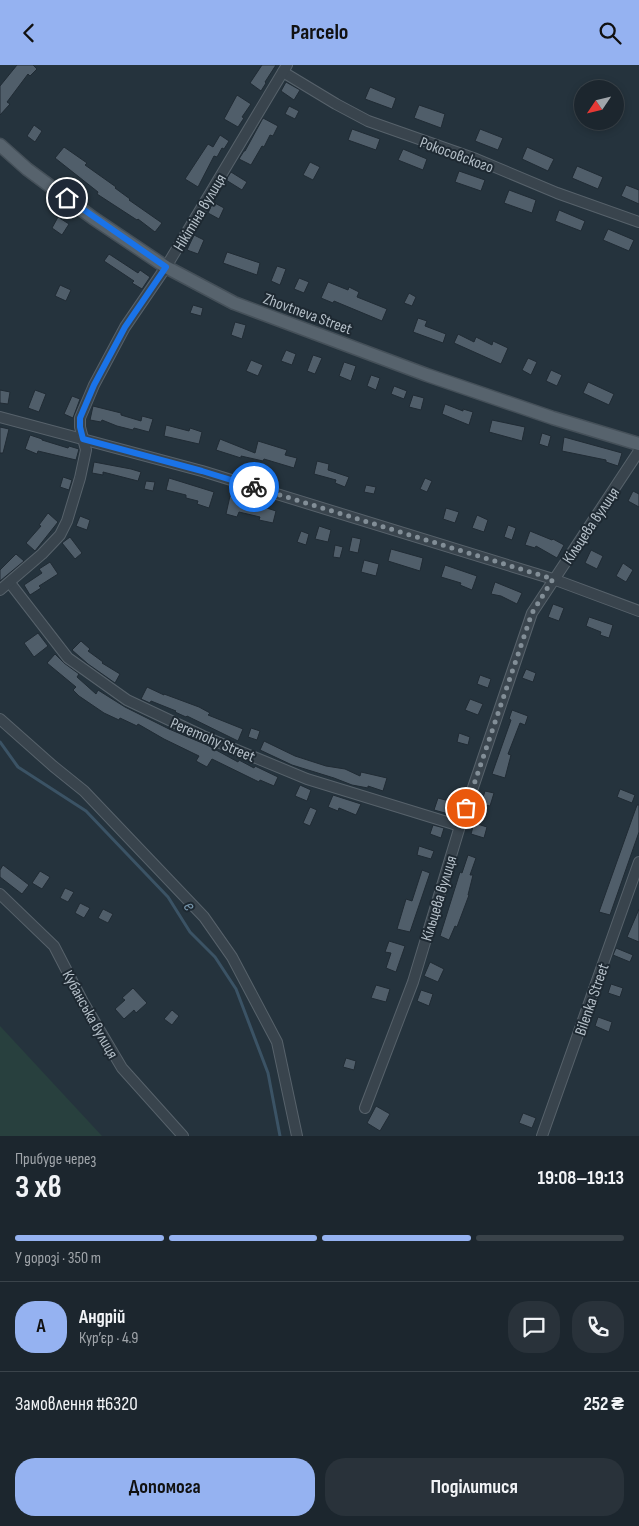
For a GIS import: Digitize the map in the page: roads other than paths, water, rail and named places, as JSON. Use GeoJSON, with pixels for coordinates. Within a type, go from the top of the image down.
{"type":"FeatureCollection","features":[{"type":"Feature","properties":{"kind":"main road","name":"Zhovtneva Street"},"geometry":{"type":"LineString","coordinates":[[0,145],[27,169],[93,218],[166,267],[234,303],[427,375],[553,418],[639,444]]}},
{"type":"Feature","properties":{"kind":"street","name":"Рокосовского"},"geometry":{"type":"LineString","coordinates":[[285,69],[336,104],[368,121],[476,159],[557,193],[639,222]]}},
{"type":"Feature","properties":{"kind":"street","name":"Нікітіна вулиця"},"geometry":{"type":"LineString","coordinates":[[0,590],[10,583],[60,535],[67,521],[80,478],[86,450],[80,427],[80,418],[94,385],[125,327],[166,267],[285,69]]}},
{"type":"Feature","properties":{"kind":"street"},"geometry":{"type":"LineString","coordinates":[[0,417],[202,471],[553,579],[639,611]]}},
{"type":"Feature","properties":{"kind":"street","name":"Кільцева вулиця"},"geometry":{"type":"LineString","coordinates":[[364,1108],[413,982],[460,826],[532,613],[639,451]]}},
{"type":"Feature","properties":{"kind":"street","name":"Peremohy Street"},"geometry":{"type":"LineString","coordinates":[[10,583],[68,658],[127,700],[203,735],[307,779],[460,826]]}},
{"type":"Feature","properties":{"kind":"street"},"geometry":{"type":"LineString","coordinates":[[0,719],[52,766],[84,791],[204,917],[232,957],[277,1042],[297,1136]]}},
{"type":"Feature","properties":{"kind":"street","name":"Bilenka Street"},"geometry":{"type":"LineString","coordinates":[[542,1136],[639,862]]}},
{"type":"Feature","properties":{"kind":"street","name":"Кубанська вулиця"},"geometry":{"type":"LineString","coordinates":[[0,893],[54,946],[83,1002],[122,1068],[183,1136]]}},
{"type":"Feature","properties":{"kind":"waterway","name":"e"},"geometry":{"type":"LineString","coordinates":[[0,742],[18,767],[86,811],[168,897],[190,932],[215,957],[236,989],[268,1073],[280,1136]]}}]}
